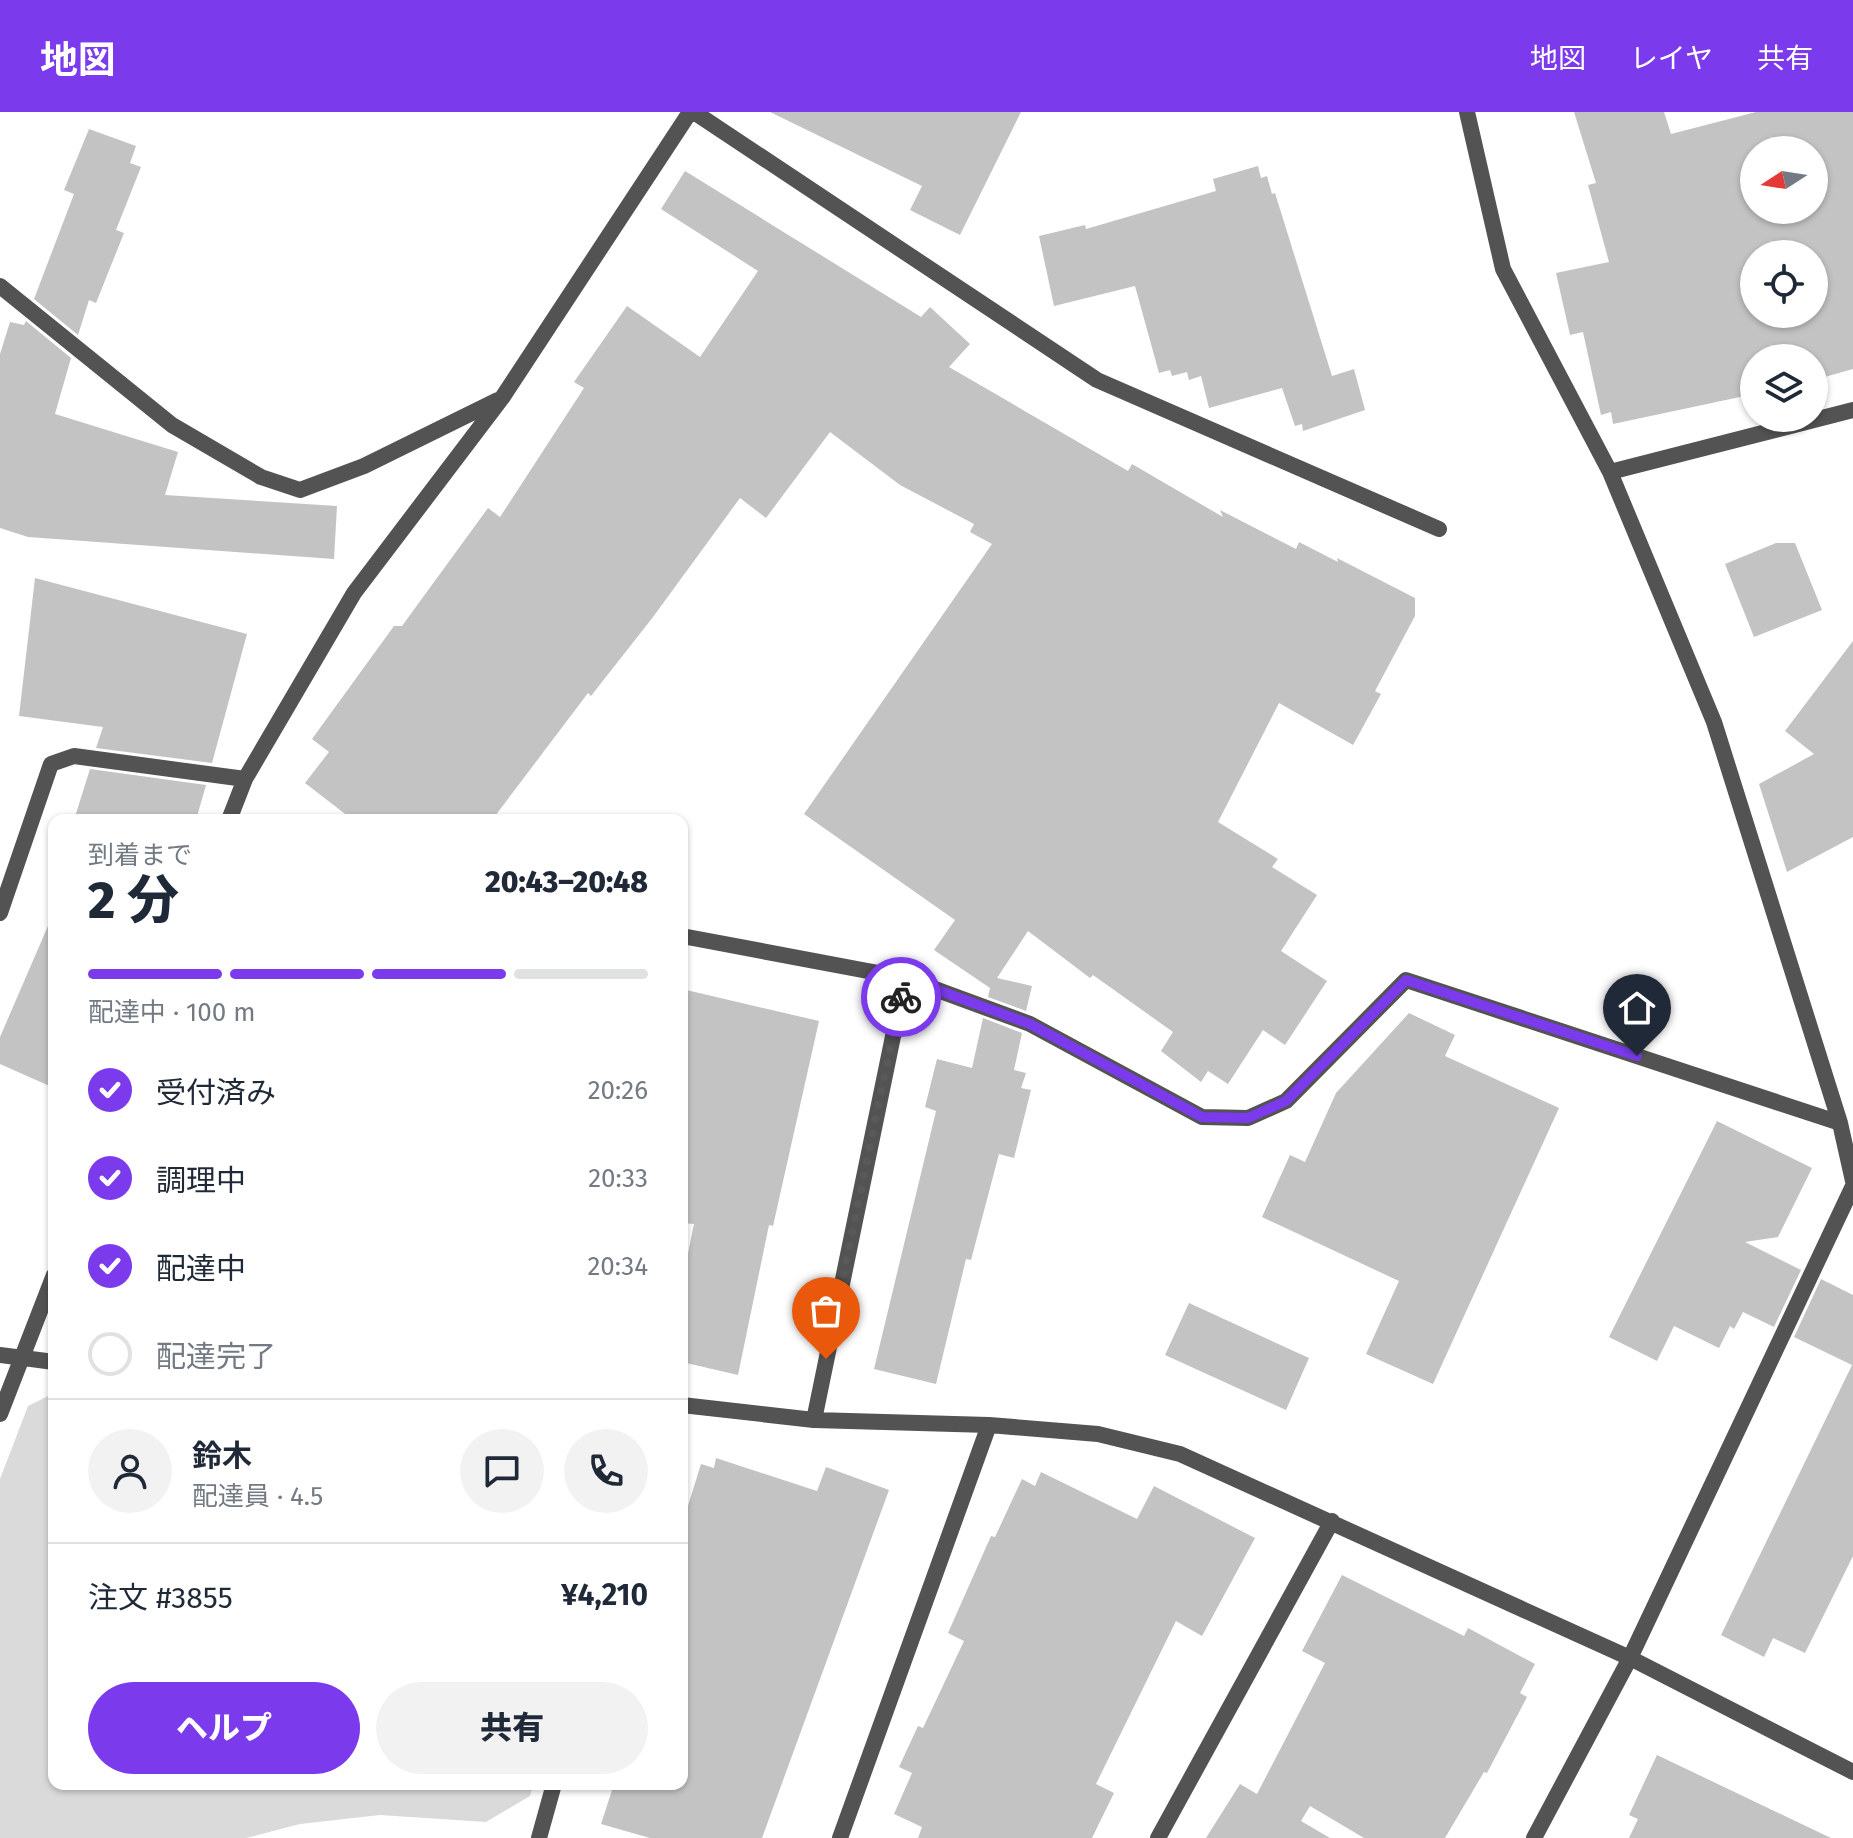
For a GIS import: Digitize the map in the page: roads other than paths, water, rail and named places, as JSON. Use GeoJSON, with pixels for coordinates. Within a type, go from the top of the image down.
{"type":"FeatureCollection","features":[{"type":"Feature","properties":{"kind":"street"},"geometry":{"type":"LineString","coordinates":[[231,814],[245,779],[354,593],[502,398],[692,112],[1097,380],[1439,529]]}},
{"type":"Feature","properties":{"kind":"street"},"geometry":{"type":"LineString","coordinates":[[1467,112],[1503,269],[1610,472],[1714,722],[1840,1123],[1853,1184],[1630,1658],[1534,1838]]}},
{"type":"Feature","properties":{"kind":"street"},"geometry":{"type":"LineString","coordinates":[[0,286],[172,425],[261,477],[300,490],[364,466],[502,398]]}},
{"type":"Feature","properties":{"kind":"street"},"geometry":{"type":"LineString","coordinates":[[1610,472],[1853,410]]}},
{"type":"Feature","properties":{"kind":"street"},"geometry":{"type":"LineString","coordinates":[[0,913],[51,764],[74,756],[245,779]]}},
{"type":"Feature","properties":{"kind":"street"},"geometry":{"type":"LineString","coordinates":[[688,937],[905,978],[1030,1024],[1202,1117],[1248,1118],[1286,1101],[1406,980],[1840,1123]]}},
{"type":"Feature","properties":{"kind":"street"},"geometry":{"type":"LineString","coordinates":[[814,1420],[905,978]]}},
{"type":"Feature","properties":{"kind":"street"},"geometry":{"type":"LineString","coordinates":[[0,1414],[48,1290]]}},
{"type":"Feature","properties":{"kind":"street"},"geometry":{"type":"LineString","coordinates":[[0,1355],[48,1362]]}},
{"type":"Feature","properties":{"kind":"street"},"geometry":{"type":"LineString","coordinates":[[688,1406],[814,1420],[989,1425],[1098,1434],[1180,1454],[1630,1658],[1853,1772]]}},
{"type":"Feature","properties":{"kind":"street"},"geometry":{"type":"LineString","coordinates":[[840,1838],[989,1425]]}},
{"type":"Feature","properties":{"kind":"street"},"geometry":{"type":"LineString","coordinates":[[1158,1838],[1332,1521]]}},
{"type":"Feature","properties":{"kind":"street"},"geometry":{"type":"LineString","coordinates":[[539,1838],[552,1790]]}}]}
